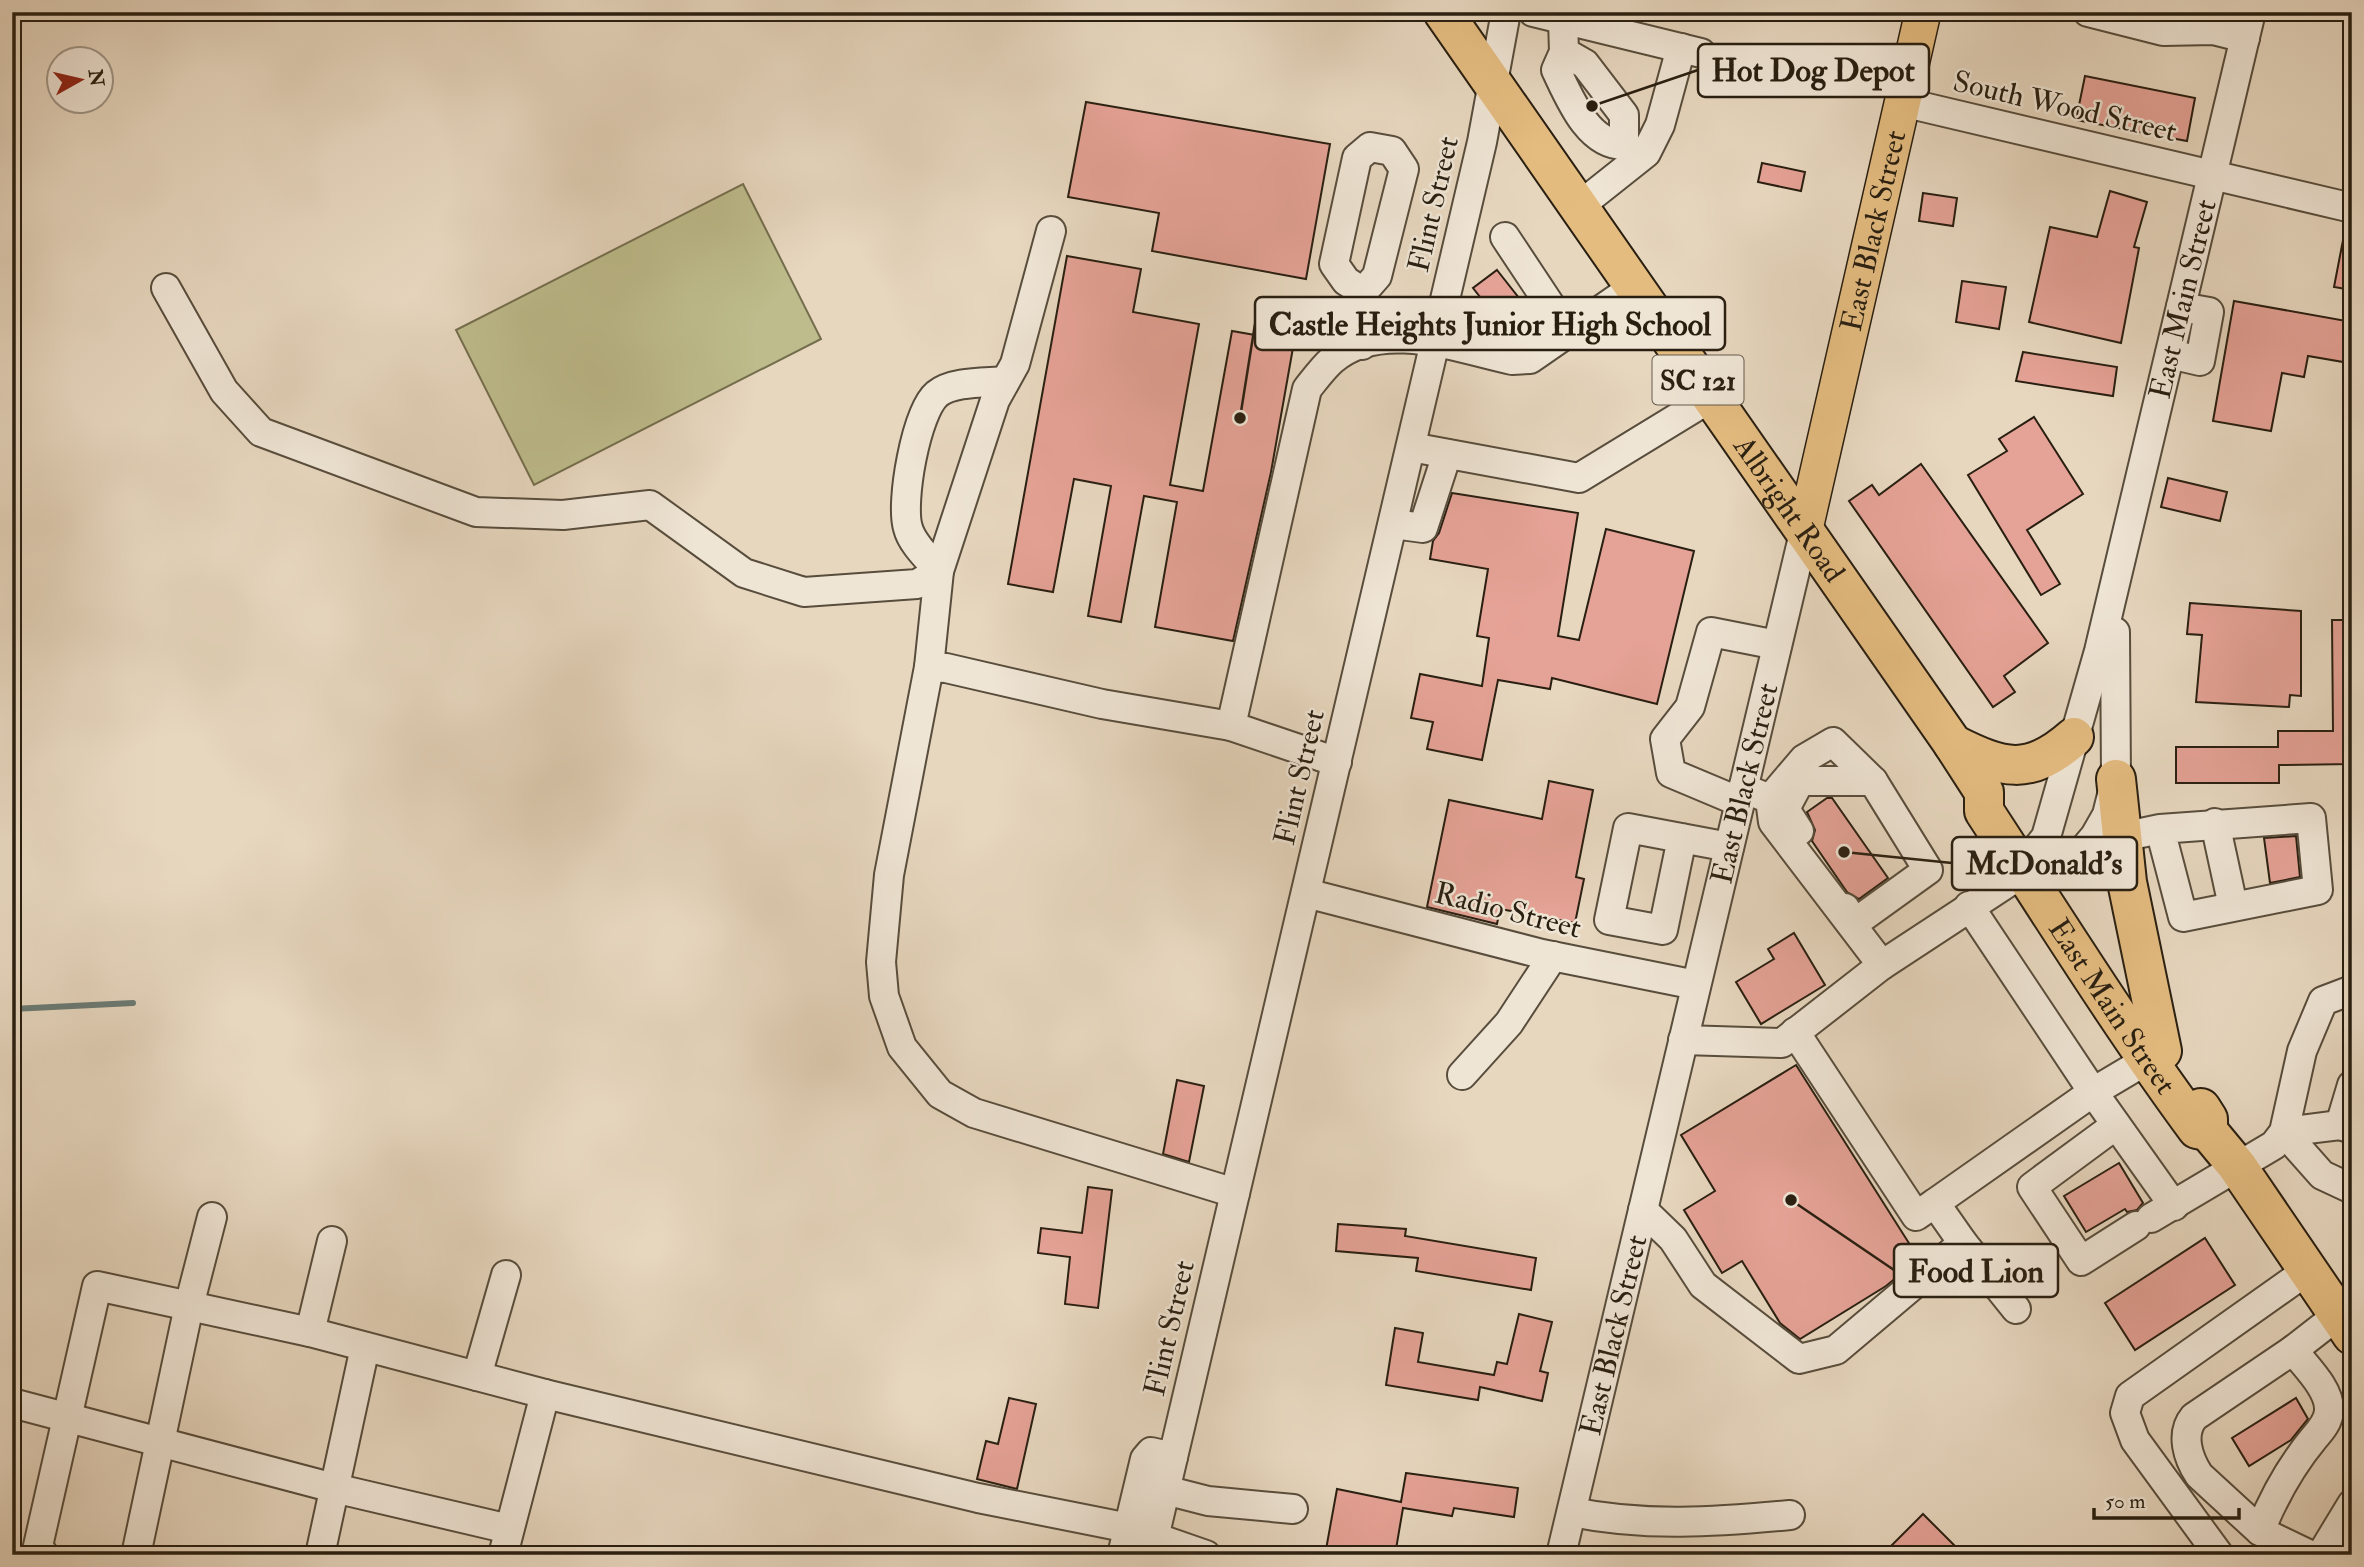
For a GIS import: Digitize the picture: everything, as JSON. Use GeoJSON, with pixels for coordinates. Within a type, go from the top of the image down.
{"type":"FeatureCollection","features":[{"type":"Feature","properties":{"kind":"highway","name":"Albright Road"},"geometry":{"type":"LineString","coordinates":[[1443,12],[1953,744],[1984,792],[1984,811],[2036,866]]}},
{"type":"Feature","properties":{"kind":"highway"},"geometry":{"type":"LineString","coordinates":[[1953,744],[1989,761],[2022,766],[2053,755],[2074,737]]}},
{"type":"Feature","properties":{"kind":"highway"},"geometry":{"type":"LineString","coordinates":[[2116,779],[2127,882],[2155,1056]]}},
{"type":"Feature","properties":{"kind":"highway","name":"East Main Street"},"geometry":{"type":"LineString","coordinates":[[2036,866],[2155,1056],[2208,1119],[2208,1131],[2237,1166],[2345,1325]]}},
{"type":"Feature","properties":{"kind":"main road","name":"East Black Street"},"geometry":{"type":"LineString","coordinates":[[1804,533],[1923,12]]}},
{"type":"Feature","properties":{"kind":"street","name":"Flint Street"},"geometry":{"type":"LineString","coordinates":[[1122,1555],[1144,1540],[1154,1498],[1173,1457],[1482,142],[1506,12]]}},
{"type":"Feature","properties":{"kind":"street"},"geometry":{"type":"LineString","coordinates":[[1533,12],[1691,50],[1646,153],[1630,153],[1598,138],[1570,101],[1556,70],[1564,52],[1563,20]]}},
{"type":"Feature","properties":{"kind":"street"},"geometry":{"type":"LineString","coordinates":[[2088,12],[2163,32],[2213,30],[2248,25]]}},
{"type":"Feature","properties":{"kind":"street","name":"East Main Street"},"geometry":{"type":"LineString","coordinates":[[2036,866],[2115,585],[2248,25]]}},
{"type":"Feature","properties":{"kind":"street","name":"South Wood Street"},"geometry":{"type":"LineString","coordinates":[[1902,102],[2352,208]]}},
{"type":"Feature","properties":{"kind":"street"},"geometry":{"type":"LineString","coordinates":[[1578,207],[1630,153]]}},
{"type":"Feature","properties":{"kind":"street"},"geometry":{"type":"LineString","coordinates":[[1051,231],[1015,364],[995,400],[939,572],[929,667],[890,875],[881,962],[884,996],[902,1047],[940,1094],[974,1113],[1235,1193]]}},
{"type":"Feature","properties":{"kind":"street"},"geometry":{"type":"LineString","coordinates":[[1505,237],[1568,332]]}},
{"type":"Feature","properties":{"kind":"street"},"geometry":{"type":"LineString","coordinates":[[166,288],[224,391],[261,432],[476,512],[563,515],[650,505],[744,573],[804,592],[917,584],[939,572]]}},
{"type":"Feature","properties":{"kind":"street"},"geometry":{"type":"LineString","coordinates":[[1231,726],[1307,389],[1333,359],[1362,345],[1401,338],[1512,360],[1530,359],[1634,288]]}},
{"type":"Feature","properties":{"kind":"street"},"geometry":{"type":"LineString","coordinates":[[1362,345],[1358,321],[1363,292]]}},
{"type":"Feature","properties":{"kind":"street"},"geometry":{"type":"LineString","coordinates":[[939,572],[911,538],[904,509],[924,415],[936,395],[948,388],[1005,381]]}},
{"type":"Feature","properties":{"kind":"street"},"geometry":{"type":"LineString","coordinates":[[1411,447],[1579,478],[1710,398]]}},
{"type":"Feature","properties":{"kind":"street"},"geometry":{"type":"LineString","coordinates":[[1393,524],[1423,528],[1447,454]]}},
{"type":"Feature","properties":{"kind":"street","name":"East Black Street"},"geometry":{"type":"LineString","coordinates":[[1562,1555],[1804,533]]}},
{"type":"Feature","properties":{"kind":"street","name":"East Main Street"},"geometry":{"type":"LineString","coordinates":[[2036,866],[2078,855],[2095,836],[2107,815],[2116,779],[2115,585]]}},
{"type":"Feature","properties":{"kind":"street"},"geometry":{"type":"LineString","coordinates":[[1770,799],[1741,795],[1671,773],[1665,739],[1690,707],[1711,632],[1777,646]]}},
{"type":"Feature","properties":{"kind":"street"},"geometry":{"type":"LineString","coordinates":[[929,667],[946,668],[1102,704],[1231,726],[1337,762]]}},
{"type":"Feature","properties":{"kind":"street"},"geometry":{"type":"LineString","coordinates":[[1853,924],[1928,870],[1873,781],[1833,742],[1804,759],[1770,799],[1773,822],[1882,965]]}},
{"type":"Feature","properties":{"kind":"street"},"geometry":{"type":"LineString","coordinates":[[1853,924],[1785,809],[1800,781],[1873,781]]}},
{"type":"Feature","properties":{"kind":"street"},"geometry":{"type":"LineString","coordinates":[[2122,837],[2160,828],[2311,818],[2318,890],[2183,917],[2160,828]]}},
{"type":"Feature","properties":{"kind":"street"},"geometry":{"type":"LineString","coordinates":[[2216,823],[2233,906]]}},
{"type":"Feature","properties":{"kind":"street"},"geometry":{"type":"LineString","coordinates":[[1682,838],[1729,847]]}},
{"type":"Feature","properties":{"kind":"street"},"geometry":{"type":"LineString","coordinates":[[1683,1040],[1782,1043],[1882,965],[1969,906],[2036,866]]}},
{"type":"Feature","properties":{"kind":"street","name":"Radio Street"},"geometry":{"type":"LineString","coordinates":[[1306,893],[1553,956],[1696,985]]}},
{"type":"Feature","properties":{"kind":"street"},"geometry":{"type":"LineString","coordinates":[[1969,906],[2116,1125],[2154,1217]]}},
{"type":"Feature","properties":{"kind":"street"},"geometry":{"type":"LineString","coordinates":[[1462,1075],[1509,1023],[1553,956]]}},
{"type":"Feature","properties":{"kind":"street"},"geometry":{"type":"LineString","coordinates":[[2116,1125],[2032,1186],[2081,1261],[2274,1145],[2284,1132],[2302,1051],[2323,1001],[2352,990]]}},
{"type":"Feature","properties":{"kind":"street"},"geometry":{"type":"LineString","coordinates":[[1795,1032],[1916,1216],[2093,1092],[2155,1056]]}},
{"type":"Feature","properties":{"kind":"street"},"geometry":{"type":"LineString","coordinates":[[2284,1132],[2346,1127],[2352,1085]]}},
{"type":"Feature","properties":{"kind":"street"},"geometry":{"type":"LineString","coordinates":[[2284,1132],[2322,1175],[2352,1189]]}},
{"type":"Feature","properties":{"kind":"street"},"geometry":{"type":"LineString","coordinates":[[2030,1137],[2053,1171]]}},
{"type":"Feature","properties":{"kind":"street"},"geometry":{"type":"LineString","coordinates":[[1935,1203],[2016,1309]]}},
{"type":"Feature","properties":{"kind":"street"},"geometry":{"type":"LineString","coordinates":[[1643,1210],[1673,1239],[1703,1285],[1799,1359],[1836,1350],[1963,1243]]}},
{"type":"Feature","properties":{"kind":"street"},"geometry":{"type":"LineString","coordinates":[[136,1555],[189,1306],[212,1217]]}},
{"type":"Feature","properties":{"kind":"street"},"geometry":{"type":"LineString","coordinates":[[310,1332],[332,1241]]}},
{"type":"Feature","properties":{"kind":"street"},"geometry":{"type":"LineString","coordinates":[[2219,1555],[2135,1440],[2124,1413],[2130,1396],[2308,1270]]}},
{"type":"Feature","properties":{"kind":"street"},"geometry":{"type":"LineString","coordinates":[[477,1376],[506,1275]]}},
{"type":"Feature","properties":{"kind":"street"},"geometry":{"type":"LineString","coordinates":[[44,1555],[38,1546],[97,1286],[310,1332],[545,1394],[1206,1555]]}},
{"type":"Feature","properties":{"kind":"street"},"geometry":{"type":"LineString","coordinates":[[2310,1555],[2260,1531],[2199,1475],[2188,1451],[2189,1424],[2293,1350],[2345,1325]]}},
{"type":"Feature","properties":{"kind":"street"},"geometry":{"type":"LineString","coordinates":[[320,1555],[365,1346]]}},
{"type":"Feature","properties":{"kind":"street"},"geometry":{"type":"LineString","coordinates":[[2260,1531],[2274,1494],[2296,1460],[2324,1426],[2329,1410],[2326,1395],[2293,1350]]}},
{"type":"Feature","properties":{"kind":"street"},"geometry":{"type":"LineString","coordinates":[[12,1403],[334,1488],[506,1542],[545,1394]]}},
{"type":"Feature","properties":{"kind":"street"},"geometry":{"type":"LineString","coordinates":[[1154,1498],[1293,1509]]}},
{"type":"Feature","properties":{"kind":"street"},"geometry":{"type":"LineString","coordinates":[[1572,1512],[1613,1520],[1693,1524],[1790,1515]]}},
{"type":"Feature","properties":{"kind":"street"},"geometry":{"type":"LineString","coordinates":[[2321,1555],[2349,1517]]}},
{"type":"Feature","properties":{"kind":"path"},"geometry":{"type":"LineString","coordinates":[[1691,50],[1865,93]]}},
{"type":"Feature","properties":{"kind":"shaded area"},"geometry":{"type":"Polygon","coordinates":[[[743,184],[821,339],[534,485],[456,330],[743,184]]]}},
{"type":"Feature","properties":{"kind":"building"},"geometry":{"type":"Polygon","coordinates":[[[2085,76],[2195,98],[2187,141],[2076,120],[2085,76]]]}},
{"type":"Feature","properties":{"kind":"building"},"geometry":{"type":"Polygon","coordinates":[[[1086,102],[1330,144],[1306,279],[1152,251],[1159,213],[1068,197],[1086,102]]]}},
{"type":"Feature","properties":{"kind":"building"},"geometry":{"type":"Polygon","coordinates":[[[1762,163],[1805,172],[1801,191],[1758,182],[1762,163]]]}},
{"type":"Feature","properties":{"kind":"building"},"geometry":{"type":"Polygon","coordinates":[[[2110,191],[2147,202],[2134,247],[2139,248],[2121,343],[2029,322],[2050,227],[2097,237],[2110,191]]]}},
{"type":"Feature","properties":{"kind":"building"},"geometry":{"type":"Polygon","coordinates":[[[1923,193],[1957,198],[1953,226],[1919,221],[1923,193]]]}},
{"type":"Feature","properties":{"kind":"building"},"geometry":{"type":"Polygon","coordinates":[[[2344,235],[2352,236],[2352,290],[2334,287],[2344,235]]]}},
{"type":"Feature","properties":{"kind":"building"},"geometry":{"type":"Polygon","coordinates":[[[1067,256],[1141,269],[1133,312],[1199,324],[1170,485],[1203,491],[1232,331],[1294,342],[1271,472],[1233,641],[1155,627],[1177,502],[1144,496],[1121,622],[1088,616],[1111,486],[1074,479],[1053,592],[1008,584],[1067,256]]]}},
{"type":"Feature","properties":{"kind":"building"},"geometry":{"type":"Polygon","coordinates":[[[1497,270],[1530,312],[1506,330],[1473,288],[1497,270]]]}},
{"type":"Feature","properties":{"kind":"building"},"geometry":{"type":"Polygon","coordinates":[[[1962,281],[2006,287],[1999,329],[1956,322],[1962,281]]]}},
{"type":"Feature","properties":{"kind":"building"},"geometry":{"type":"Polygon","coordinates":[[[2234,301],[2352,322],[2349,363],[2308,356],[2304,377],[2282,373],[2271,431],[2213,421],[2234,301]]]}},
{"type":"Feature","properties":{"kind":"building"},"geometry":{"type":"Polygon","coordinates":[[[2023,352],[2117,367],[2113,396],[2016,381],[2023,352]]]}},
{"type":"Feature","properties":{"kind":"building"},"geometry":{"type":"Polygon","coordinates":[[[2034,417],[2083,494],[2027,530],[2060,584],[2041,595],[1968,475],[2007,451],[1999,439],[2034,417]]]}},
{"type":"Feature","properties":{"kind":"building"},"geometry":{"type":"Polygon","coordinates":[[[1921,464],[2048,643],[2004,676],[2015,692],[1993,707],[1849,501],[1872,485],[1879,495],[1921,464]]]}},
{"type":"Feature","properties":{"kind":"building"},"geometry":{"type":"Polygon","coordinates":[[[2168,478],[2227,492],[2220,521],[2161,507],[2168,478]]]}},
{"type":"Feature","properties":{"kind":"building"},"geometry":{"type":"Polygon","coordinates":[[[1452,493],[1578,513],[1558,636],[1579,640],[1606,529],[1694,551],[1657,704],[1552,678],[1550,689],[1498,680],[1482,760],[1427,749],[1433,722],[1411,718],[1420,674],[1482,686],[1489,638],[1477,636],[1488,569],[1430,559],[1433,541],[1439,533],[1452,493]]]}},
{"type":"Feature","properties":{"kind":"building"},"geometry":{"type":"Polygon","coordinates":[[[2190,603],[2301,611],[2301,696],[2290,695],[2289,707],[2196,702],[2202,635],[2187,634],[2190,603]]]}},
{"type":"Feature","properties":{"kind":"building"},"geometry":{"type":"Polygon","coordinates":[[[2332,620],[2352,620],[2352,764],[2279,765],[2279,783],[2176,783],[2176,747],[2278,747],[2278,731],[2333,731],[2332,620]]]}},
{"type":"Feature","properties":{"kind":"building"},"geometry":{"type":"Polygon","coordinates":[[[1549,781],[1593,790],[1576,877],[1584,879],[1575,923],[1500,909],[1497,924],[1427,907],[1449,800],[1542,819],[1549,781]]]}},
{"type":"Feature","properties":{"kind":"building"},"geometry":{"type":"Polygon","coordinates":[[[1827,798],[1832,798],[1888,878],[1859,899],[1847,892],[1812,841],[1815,830],[1807,812],[1827,798]]]}},
{"type":"Feature","properties":{"kind":"building"},"geometry":{"type":"Polygon","coordinates":[[[2296,836],[2300,877],[2270,883],[2264,838],[2296,836]]]}},
{"type":"Feature","properties":{"kind":"building"},"geometry":{"type":"Polygon","coordinates":[[[1794,933],[1825,985],[1761,1024],[1736,982],[1774,959],[1768,949],[1794,933]]]}},
{"type":"Feature","properties":{"kind":"building"},"geometry":{"type":"Polygon","coordinates":[[[1796,1065],[1919,1259],[1886,1286],[1800,1339],[1780,1323],[1742,1261],[1722,1273],[1684,1210],[1715,1191],[1681,1135],[1796,1065]]]}},
{"type":"Feature","properties":{"kind":"building"},"geometry":{"type":"Polygon","coordinates":[[[1177,1080],[1204,1086],[1189,1162],[1163,1154],[1177,1080]]]}},
{"type":"Feature","properties":{"kind":"building"},"geometry":{"type":"Polygon","coordinates":[[[2119,1163],[2143,1203],[2137,1210],[2127,1212],[2125,1209],[2086,1232],[2064,1196],[2119,1163]]]}},
{"type":"Feature","properties":{"kind":"building"},"geometry":{"type":"Polygon","coordinates":[[[1088,1187],[1112,1190],[1098,1308],[1065,1304],[1070,1257],[1038,1253],[1041,1228],[1082,1233],[1088,1187]]]}},
{"type":"Feature","properties":{"kind":"building"},"geometry":{"type":"Polygon","coordinates":[[[1338,1224],[1406,1229],[1405,1236],[1536,1258],[1531,1290],[1416,1271],[1418,1258],[1336,1251],[1338,1224]]]}},
{"type":"Feature","properties":{"kind":"building"},"geometry":{"type":"Polygon","coordinates":[[[2205,1238],[2235,1285],[2135,1350],[2105,1303],[2205,1238]]]}},
{"type":"Feature","properties":{"kind":"building"},"geometry":{"type":"Polygon","coordinates":[[[1519,1314],[1552,1322],[1540,1371],[1548,1373],[1542,1401],[1480,1387],[1478,1400],[1386,1385],[1395,1328],[1423,1333],[1418,1362],[1494,1375],[1497,1362],[1507,1364],[1519,1314]]]}},
{"type":"Feature","properties":{"kind":"building"},"geometry":{"type":"Polygon","coordinates":[[[1009,1398],[1036,1404],[1017,1489],[977,1479],[986,1441],[998,1444],[1009,1398]]]}},
{"type":"Feature","properties":{"kind":"building"},"geometry":{"type":"Polygon","coordinates":[[[2296,1398],[2308,1419],[2291,1440],[2249,1466],[2232,1438],[2296,1398]]]}},
{"type":"Feature","properties":{"kind":"building"},"geometry":{"type":"Polygon","coordinates":[[[1406,1473],[1518,1488],[1514,1517],[1454,1508],[1452,1516],[1403,1508],[1395,1555],[1325,1555],[1337,1489],[1401,1502],[1406,1473]]]}},
{"type":"Feature","properties":{"kind":"building"},"geometry":{"type":"Polygon","coordinates":[[[1923,1514],[1964,1555],[1882,1555],[1923,1514]]]}},
{"type":"Feature","properties":{"kind":"waterway"},"geometry":{"type":"LineString","coordinates":[[12,1009],[133,1003]]}},
{"type":"Feature","properties":{"kind":"place","name":"Hot Dog Depot"},"geometry":{"type":"Point","coordinates":[1592,106]}},
{"type":"Feature","properties":{"kind":"place","name":"Castle Heights Junior High School"},"geometry":{"type":"Point","coordinates":[1240,418]}},
{"type":"Feature","properties":{"kind":"place","name":"McDonald's"},"geometry":{"type":"Point","coordinates":[1844,852]}},
{"type":"Feature","properties":{"kind":"place","name":"Food Lion"},"geometry":{"type":"Point","coordinates":[1791,1200]}}]}
